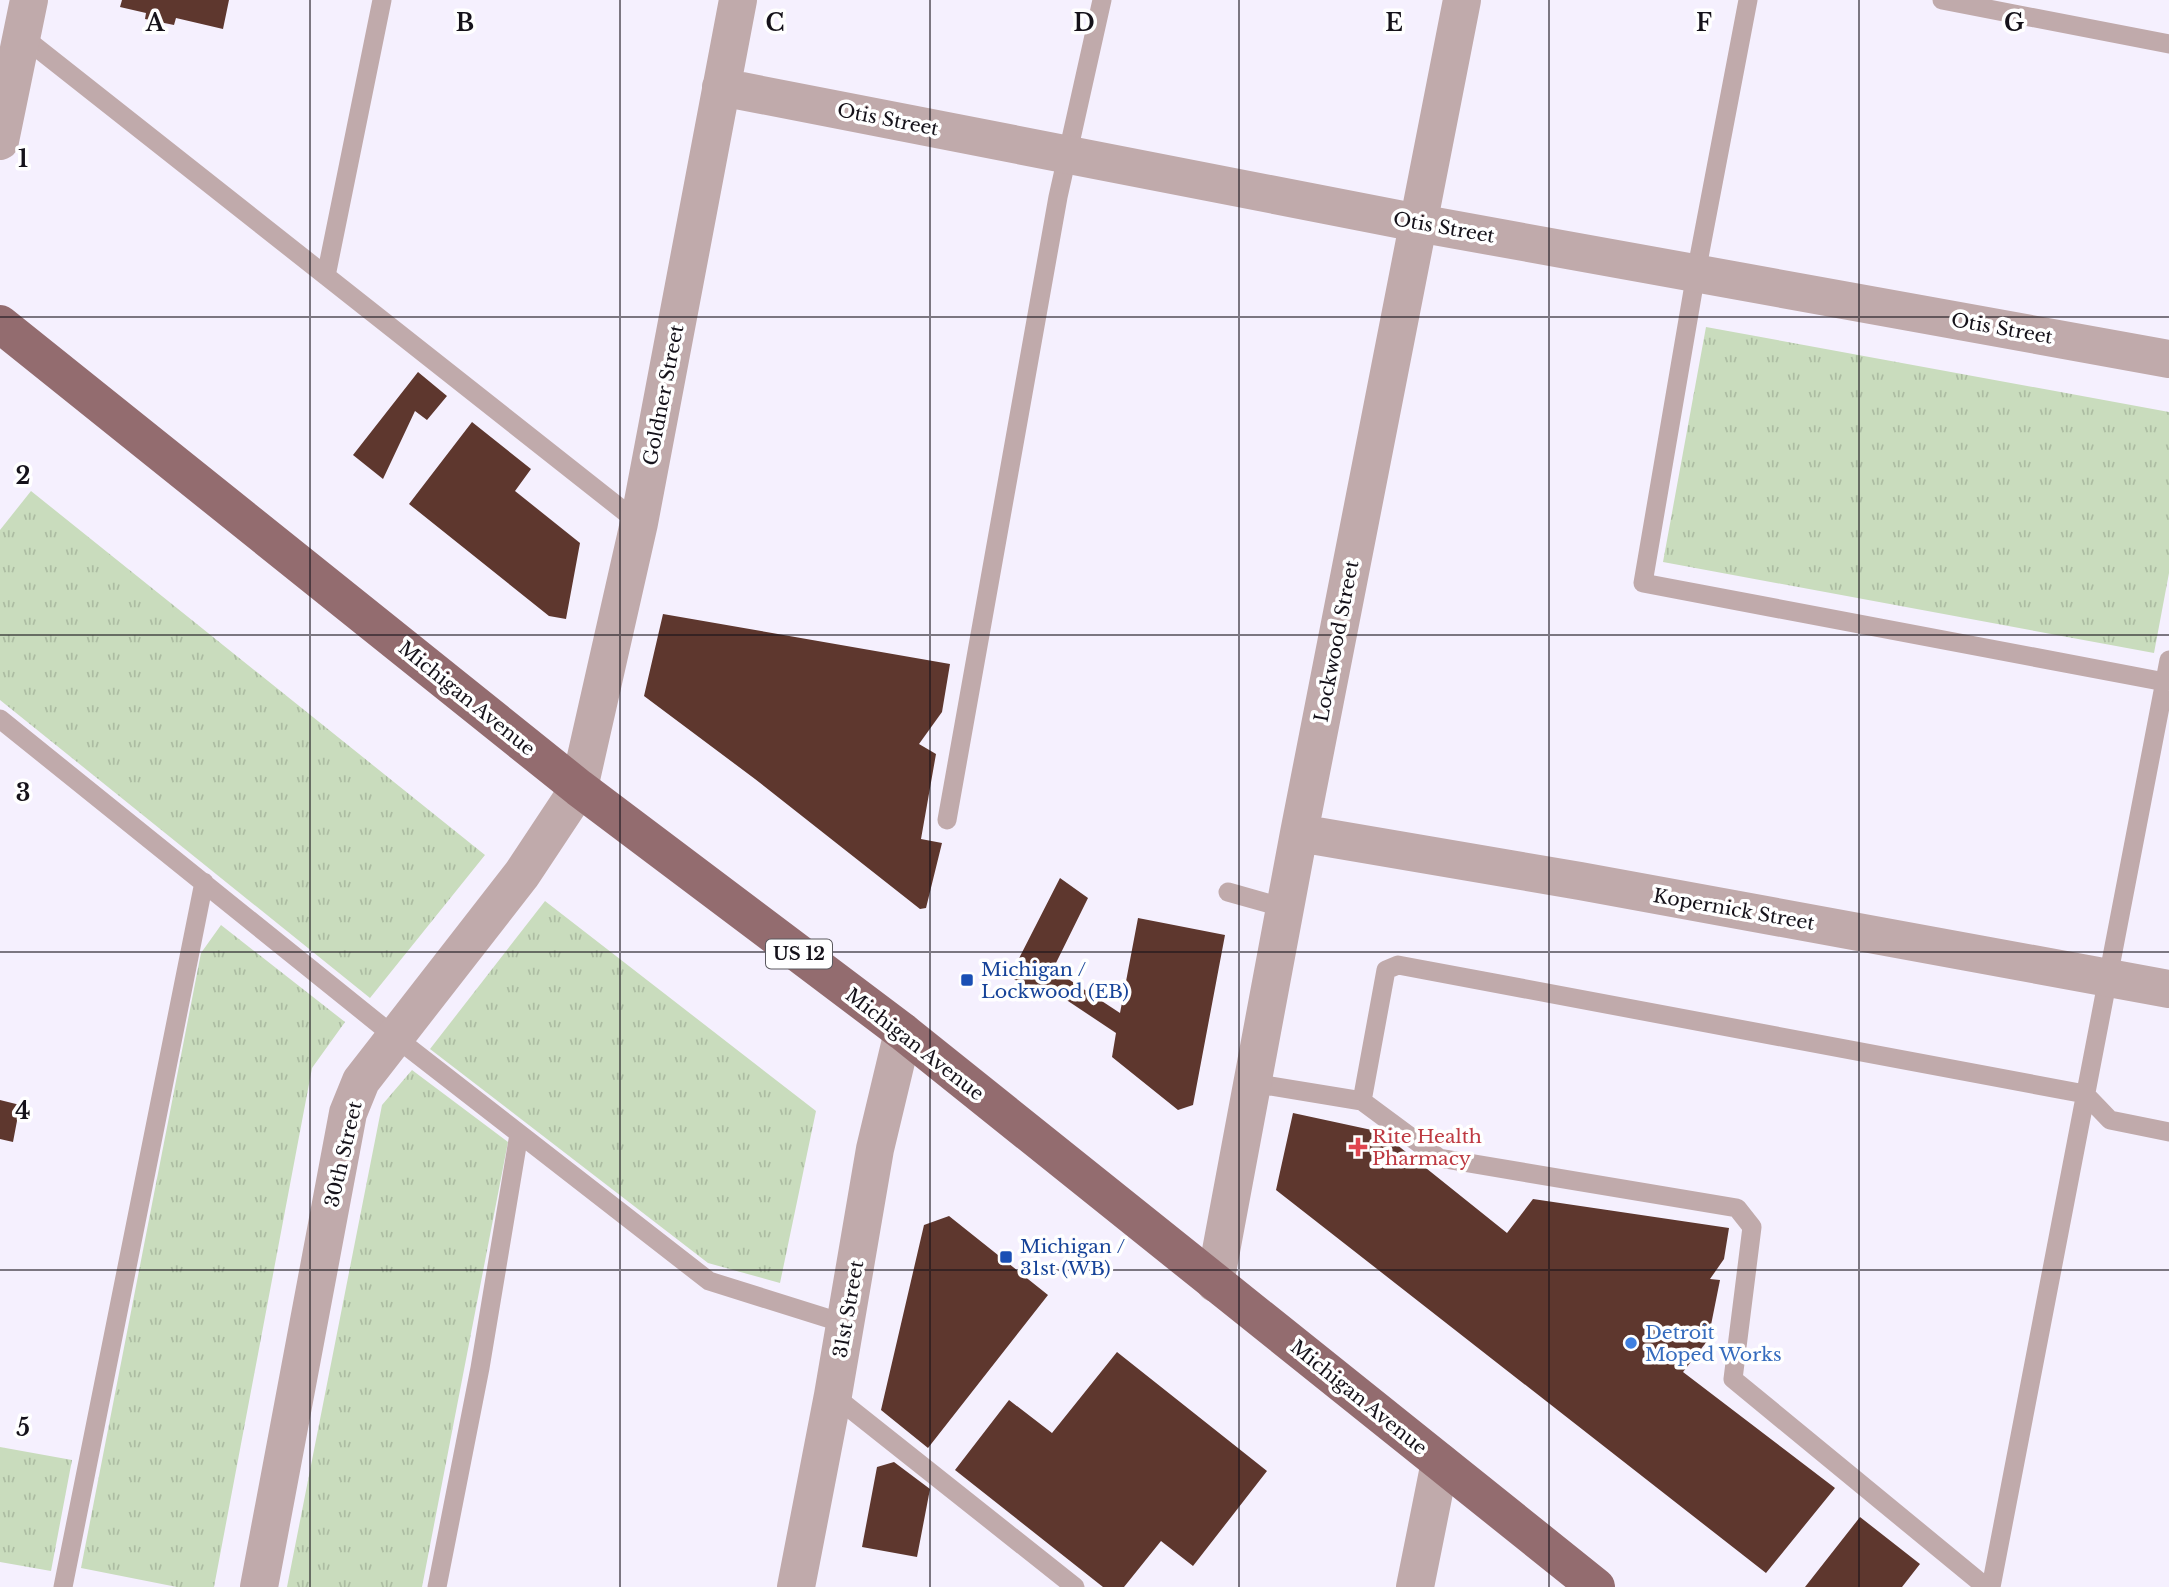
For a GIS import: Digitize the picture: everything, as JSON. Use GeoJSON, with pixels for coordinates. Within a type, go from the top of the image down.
{"type":"FeatureCollection","features":[{"type":"Feature","properties":{"kind":"main road","name":"Michigan Avenue"},"geometry":{"type":"LineString","coordinates":[[0,324],[579,788],[903,1032],[1596,1587]]}},
{"type":"Feature","properties":{"kind":"street","name":"Goldner Street"},"geometry":{"type":"LineString","coordinates":[[579,788],[639,523],[738,0]]}},
{"type":"Feature","properties":{"kind":"street","name":"Lockwood Street"},"geometry":{"type":"LineString","coordinates":[[1215,1283],[1299,833],[1462,0]]}},
{"type":"Feature","properties":{"kind":"street"},"geometry":{"type":"LineString","coordinates":[[0,141],[26,18]]}},
{"type":"Feature","properties":{"kind":"street","name":"Otis Street"},"geometry":{"type":"LineString","coordinates":[[721,87],[1418,223],[2169,359]]}},
{"type":"Feature","properties":{"kind":"street","name":"30th Street"},"geometry":{"type":"LineString","coordinates":[[259,1587],[348,1112],[361,1081],[522,874],[579,788]]}},
{"type":"Feature","properties":{"kind":"street","name":"Kopernick Street"},"geometry":{"type":"LineString","coordinates":[[1299,833],[1580,881],[2169,989]]}},
{"type":"Feature","properties":{"kind":"street","name":"31st Street"},"geometry":{"type":"LineString","coordinates":[[796,1587],[876,1149],[903,1032]]}},
{"type":"Feature","properties":{"kind":"street"},"geometry":{"type":"LineString","coordinates":[[1415,1587],[1440,1462]]}},
{"type":"Feature","properties":{"kind":"lane"},"geometry":{"type":"LineString","coordinates":[[326,276],[382,0]]}},
{"type":"Feature","properties":{"kind":"lane"},"geometry":{"type":"LineString","coordinates":[[947,820],[1058,197],[1102,0]]}},
{"type":"Feature","properties":{"kind":"lane"},"geometry":{"type":"LineString","coordinates":[[1748,0],[1696,273],[1643,583],[2165,682]]}},
{"type":"Feature","properties":{"kind":"lane"},"geometry":{"type":"LineString","coordinates":[[1942,0],[2169,44]]}},
{"type":"Feature","properties":{"kind":"lane"},"geometry":{"type":"LineString","coordinates":[[26,18],[326,276],[639,523]]}},
{"type":"Feature","properties":{"kind":"lane"},"geometry":{"type":"LineString","coordinates":[[1252,1083],[1362,1101],[1439,1158],[1737,1208],[1752,1227],[1733,1379],[1988,1587],[2169,660]]}},
{"type":"Feature","properties":{"kind":"lane"},"geometry":{"type":"LineString","coordinates":[[0,719],[395,1037],[709,1281],[846,1324]]}},
{"type":"Feature","properties":{"kind":"lane"},"geometry":{"type":"LineString","coordinates":[[63,1587],[204,882]]}},
{"type":"Feature","properties":{"kind":"lane"},"geometry":{"type":"LineString","coordinates":[[1228,892],[1285,908]]}},
{"type":"Feature","properties":{"kind":"lane"},"geometry":{"type":"LineString","coordinates":[[1362,1101],[1386,970],[1398,965],[2085,1094],[2110,1120],[2169,1132]]}},
{"type":"Feature","properties":{"kind":"lane"},"geometry":{"type":"LineString","coordinates":[[437,1587],[480,1367],[519,1134]]}},
{"type":"Feature","properties":{"kind":"lane"},"geometry":{"type":"LineString","coordinates":[[833,1395],[1075,1587]]}},
{"type":"Feature","properties":{"kind":"green space"},"geometry":{"type":"Polygon","coordinates":[[[1706,327],[2169,412],[2169,573],[2154,653],[1663,562],[1706,327]]]}},
{"type":"Feature","properties":{"kind":"green space"},"geometry":{"type":"Polygon","coordinates":[[[31,491],[485,855],[370,998],[0,700],[0,530],[31,491]]]}},
{"type":"Feature","properties":{"kind":"green space"},"geometry":{"type":"Polygon","coordinates":[[[545,901],[816,1111],[780,1283],[708,1263],[430,1049],[545,901]]]}},
{"type":"Feature","properties":{"kind":"green space"},"geometry":{"type":"Polygon","coordinates":[[[221,925],[345,1022],[312,1068],[214,1587],[177,1587],[81,1568],[201,953],[221,925]]]}},
{"type":"Feature","properties":{"kind":"green space"},"geometry":{"type":"Polygon","coordinates":[[[412,1070],[508,1142],[422,1587],[287,1587],[382,1105],[412,1070]]]}},
{"type":"Feature","properties":{"kind":"green space"},"geometry":{"type":"Polygon","coordinates":[[[0,1447],[72,1460],[51,1571],[0,1562],[0,1447]]]}},
{"type":"Feature","properties":{"kind":"building"},"geometry":{"type":"Polygon","coordinates":[[[122,0],[229,0],[223,29],[176,18],[174,25],[145,19],[146,13],[120,7],[122,0]]]}},
{"type":"Feature","properties":{"kind":"building"},"geometry":{"type":"Polygon","coordinates":[[[418,372],[447,396],[427,420],[415,411],[383,479],[353,455],[418,372]]]}},
{"type":"Feature","properties":{"kind":"building"},"geometry":{"type":"Polygon","coordinates":[[[472,422],[531,469],[515,491],[580,543],[566,619],[549,616],[409,504],[472,422]]]}},
{"type":"Feature","properties":{"kind":"building"},"geometry":{"type":"Polygon","coordinates":[[[663,614],[950,664],[942,712],[919,744],[936,754],[921,839],[942,843],[926,908],[920,909],[755,779],[644,696],[663,614]]]}},
{"type":"Feature","properties":{"kind":"building"},"geometry":{"type":"Polygon","coordinates":[[[1060,878],[1088,898],[1053,969],[1120,1013],[1138,918],[1225,935],[1193,1105],[1178,1110],[1112,1057],[1116,1033],[1044,985],[1038,997],[1010,976],[1060,878]]]}},
{"type":"Feature","properties":{"kind":"building"},"geometry":{"type":"Polygon","coordinates":[[[0,1100],[20,1105],[13,1142],[0,1139],[0,1100]]]}},
{"type":"Feature","properties":{"kind":"building"},"geometry":{"type":"Polygon","coordinates":[[[1293,1113],[1381,1132],[1507,1233],[1533,1199],[1729,1228],[1724,1259],[1710,1279],[1720,1280],[1708,1340],[1683,1372],[1835,1488],[1766,1573],[1276,1190],[1293,1113]]]}},
{"type":"Feature","properties":{"kind":"building"},"geometry":{"type":"Polygon","coordinates":[[[949,1216],[1048,1295],[928,1448],[881,1410],[924,1225],[949,1216]]]}},
{"type":"Feature","properties":{"kind":"building"},"geometry":{"type":"Polygon","coordinates":[[[1117,1352],[1267,1471],[1193,1566],[1161,1541],[1124,1587],[1103,1587],[955,1470],[1009,1400],[1052,1433],[1117,1352]]]}},
{"type":"Feature","properties":{"kind":"building"},"geometry":{"type":"Polygon","coordinates":[[[894,1462],[930,1489],[917,1557],[862,1547],[877,1467],[894,1462]]]}},
{"type":"Feature","properties":{"kind":"building"},"geometry":{"type":"Polygon","coordinates":[[[1860,1517],[1920,1564],[1902,1587],[1805,1587],[1860,1517]]]}},
{"type":"Feature","properties":{"kind":"place","name":"Michigan / Lockwood (EB)"},"geometry":{"type":"Point","coordinates":[967,980]}},
{"type":"Feature","properties":{"kind":"place","name":"Rite Health Pharmacy"},"geometry":{"type":"Point","coordinates":[1358,1147]}},
{"type":"Feature","properties":{"kind":"place","name":"Michigan / 31st (WB)"},"geometry":{"type":"Point","coordinates":[1006,1257]}},
{"type":"Feature","properties":{"kind":"place","name":"Detroit Moped Works"},"geometry":{"type":"Point","coordinates":[1631,1343]}}]}
